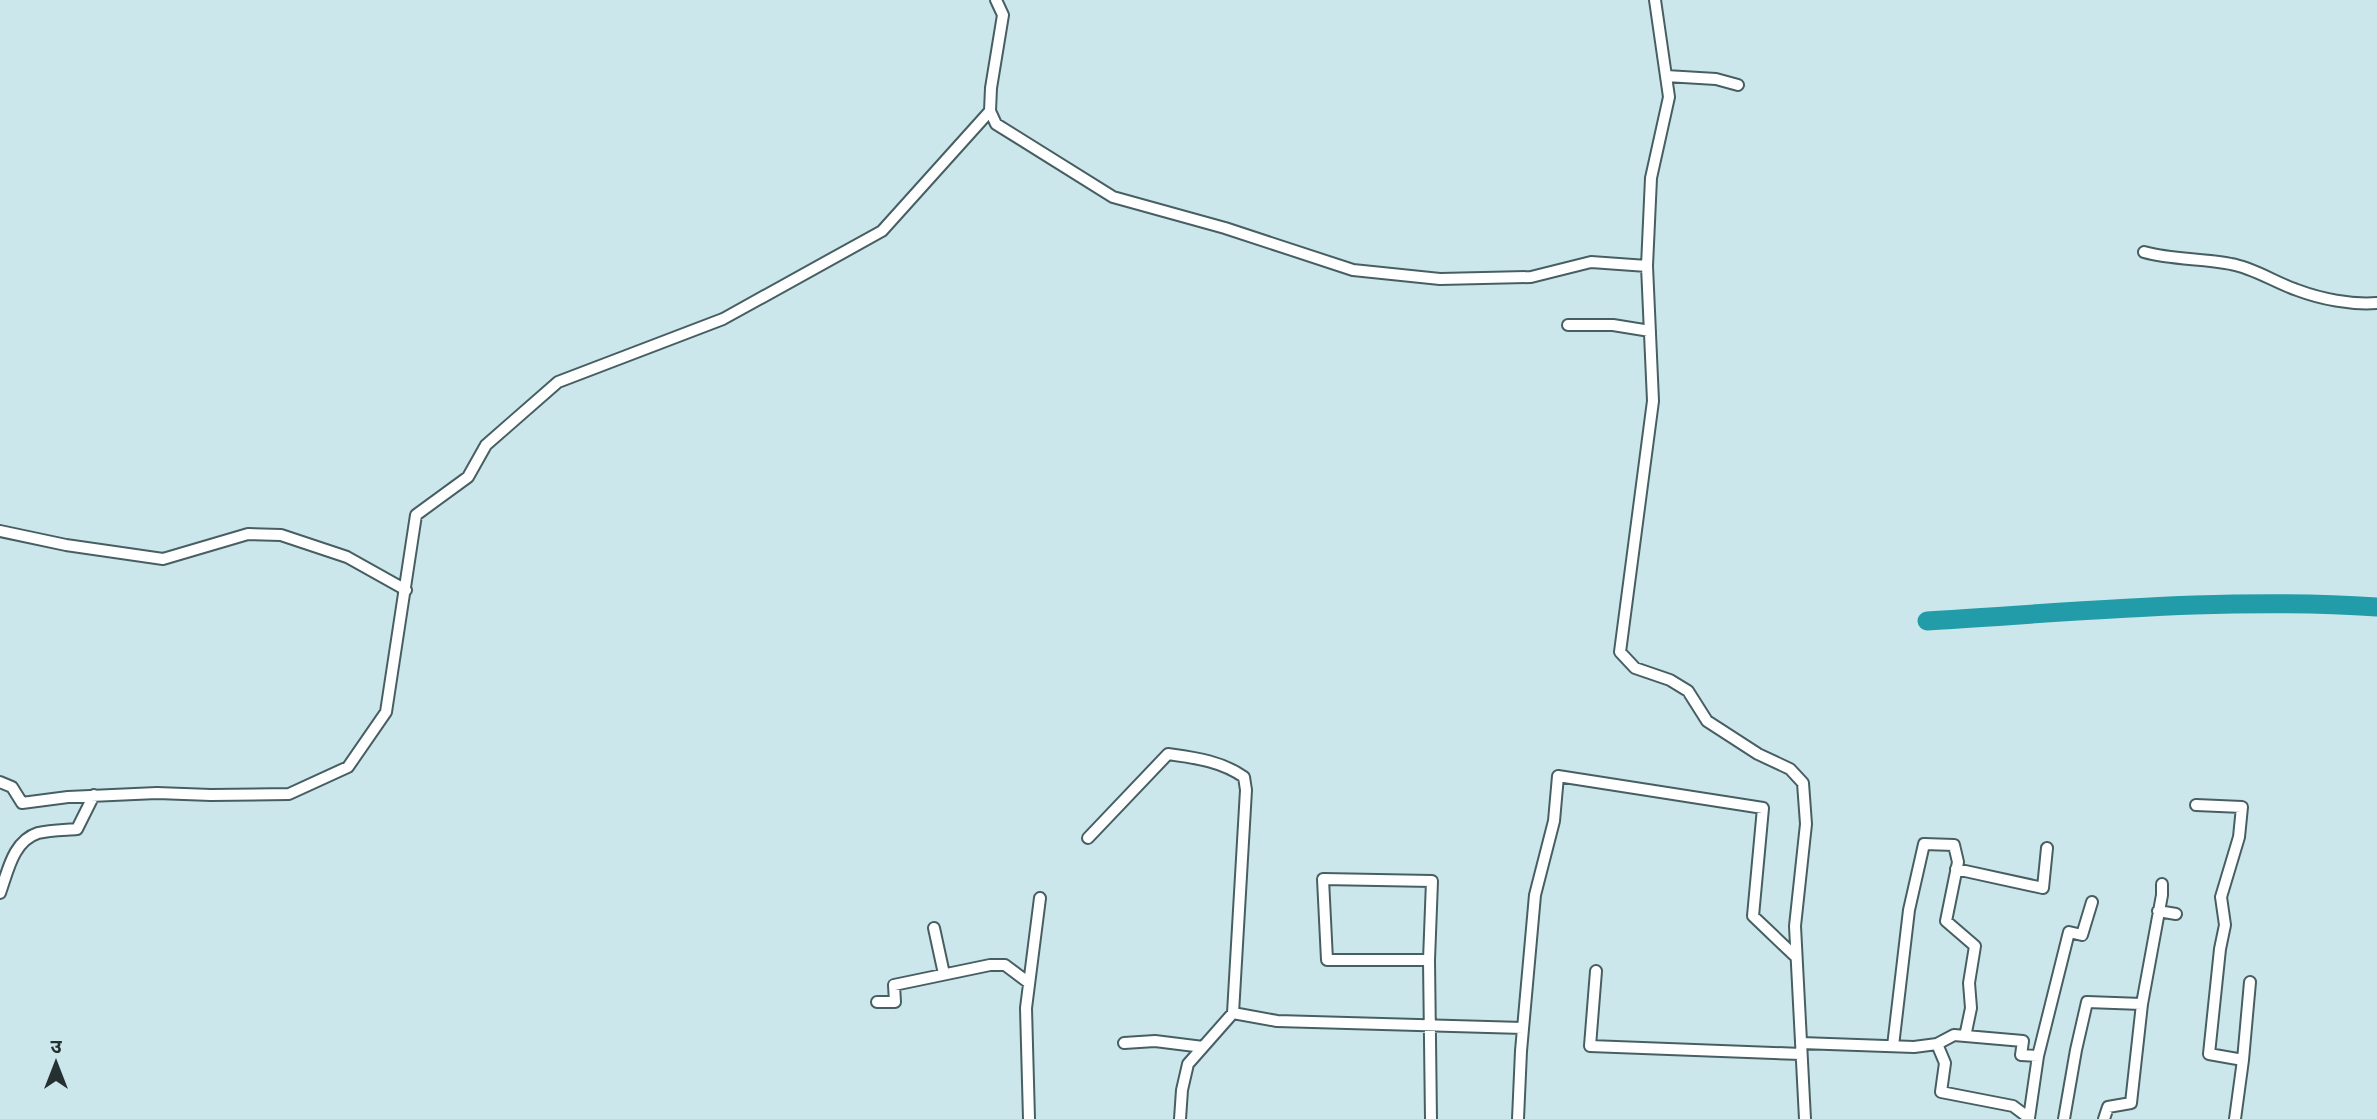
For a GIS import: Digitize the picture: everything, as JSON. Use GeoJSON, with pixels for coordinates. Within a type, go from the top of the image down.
{"type":"FeatureCollection","features":[{"type":"Feature","properties":{"kind":"street"},"geometry":{"type":"LineString","coordinates":[[996,0],[1003,15],[990,111],[996,124],[1113,197],[1225,228],[1353,270],[1440,279],[1531,277],[1591,262],[1647,266]]}},
{"type":"Feature","properties":{"kind":"street"},"geometry":{"type":"LineString","coordinates":[[1655,0],[1668,97],[1651,178],[1647,266],[1653,401],[1620,652],[1635,668],[1670,680],[1688,691],[1707,721],[1758,754],[1790,769],[1803,783],[1806,824],[1795,926],[1805,1119]]}},
{"type":"Feature","properties":{"kind":"street"},"geometry":{"type":"LineString","coordinates":[[1666,76],[1716,79],[1738,85]]}},
{"type":"Feature","properties":{"kind":"street"},"geometry":{"type":"LineString","coordinates":[[0,782],[12,787],[22,803],[94,795],[289,794],[348,767],[386,712],[416,515],[468,477],[486,445],[558,382],[723,319],[882,231],[990,111]]}},
{"type":"Feature","properties":{"kind":"street"},"geometry":{"type":"LineString","coordinates":[[2144,252],[2163,258],[2230,263],[2298,291],[2358,304],[2377,303]]}},
{"type":"Feature","properties":{"kind":"street"},"geometry":{"type":"LineString","coordinates":[[1567,325],[1613,326],[1650,331]]}},
{"type":"Feature","properties":{"kind":"street"},"geometry":{"type":"LineString","coordinates":[[0,531],[66,545],[163,559],[248,534],[281,535],[347,557],[406,590]]}},
{"type":"Feature","properties":{"kind":"street"},"geometry":{"type":"LineString","coordinates":[[1088,838],[1168,754],[1228,766],[1244,777],[1246,790],[1233,1013],[1188,1064],[1182,1090],[1180,1119]]}},
{"type":"Feature","properties":{"kind":"street"},"geometry":{"type":"LineString","coordinates":[[1518,1119],[1535,895],[1554,821],[1558,776],[1763,808],[1753,916],[1796,957]]}},
{"type":"Feature","properties":{"kind":"street"},"geometry":{"type":"LineString","coordinates":[[0,893],[16,850],[22,843],[37,834],[77,828],[94,795]]}},
{"type":"Feature","properties":{"kind":"street"},"geometry":{"type":"LineString","coordinates":[[2196,805],[2242,807],[2239,837],[2221,897],[2225,925],[2209,1054],[2243,1060]]}},
{"type":"Feature","properties":{"kind":"street"},"geometry":{"type":"LineString","coordinates":[[1893,1046],[1909,910],[1924,844],[1954,845],[1958,862],[1945,921],[1975,946],[1969,983],[1971,1008],[1966,1032]]}},
{"type":"Feature","properties":{"kind":"street"},"geometry":{"type":"LineString","coordinates":[[1956,869],[2043,888],[2047,848]]}},
{"type":"Feature","properties":{"kind":"street"},"geometry":{"type":"LineString","coordinates":[[1429,960],[1327,960],[1323,879],[1432,881],[1429,960],[1432,1119]]}},
{"type":"Feature","properties":{"kind":"street"},"geometry":{"type":"LineString","coordinates":[[2104,1119],[2108,1107],[2131,1103],[2142,1004],[2162,884]]}},
{"type":"Feature","properties":{"kind":"street"},"geometry":{"type":"LineString","coordinates":[[1029,1119],[1026,1008],[1040,898]]}},
{"type":"Feature","properties":{"kind":"street"},"geometry":{"type":"LineString","coordinates":[[2029,1118],[2038,1056],[2069,932],[2082,935],[2092,902]]}},
{"type":"Feature","properties":{"kind":"street"},"geometry":{"type":"LineString","coordinates":[[2158,911],[2176,914]]}},
{"type":"Feature","properties":{"kind":"street"},"geometry":{"type":"LineString","coordinates":[[934,928],[944,974]]}},
{"type":"Feature","properties":{"kind":"street"},"geometry":{"type":"LineString","coordinates":[[877,1002],[895,1002],[894,985],[990,965],[1005,965],[1029,983]]}},
{"type":"Feature","properties":{"kind":"street"},"geometry":{"type":"LineString","coordinates":[[1596,971],[1590,1046],[1801,1049],[1937,1044],[1954,1035],[2022,1041],[2021,1055],[2038,1056]]}},
{"type":"Feature","properties":{"kind":"street"},"geometry":{"type":"LineString","coordinates":[[2235,1119],[2250,982]]}},
{"type":"Feature","properties":{"kind":"street"},"geometry":{"type":"LineString","coordinates":[[2064,1119],[2087,1002],[2142,1004]]}},
{"type":"Feature","properties":{"kind":"street"},"geometry":{"type":"LineString","coordinates":[[1233,1013],[1277,1021],[1523,1028]]}},
{"type":"Feature","properties":{"kind":"street"},"geometry":{"type":"LineString","coordinates":[[1124,1043],[1155,1041],[1203,1047]]}},
{"type":"Feature","properties":{"kind":"street"},"geometry":{"type":"LineString","coordinates":[[1937,1044],[1945,1063],[1941,1091],[2013,1105],[2029,1118]]}},
{"type":"Feature","properties":{"kind":"waterway"},"geometry":{"type":"LineString","coordinates":[[1927,621],[2208,605],[2321,604],[2377,607]]}}]}
